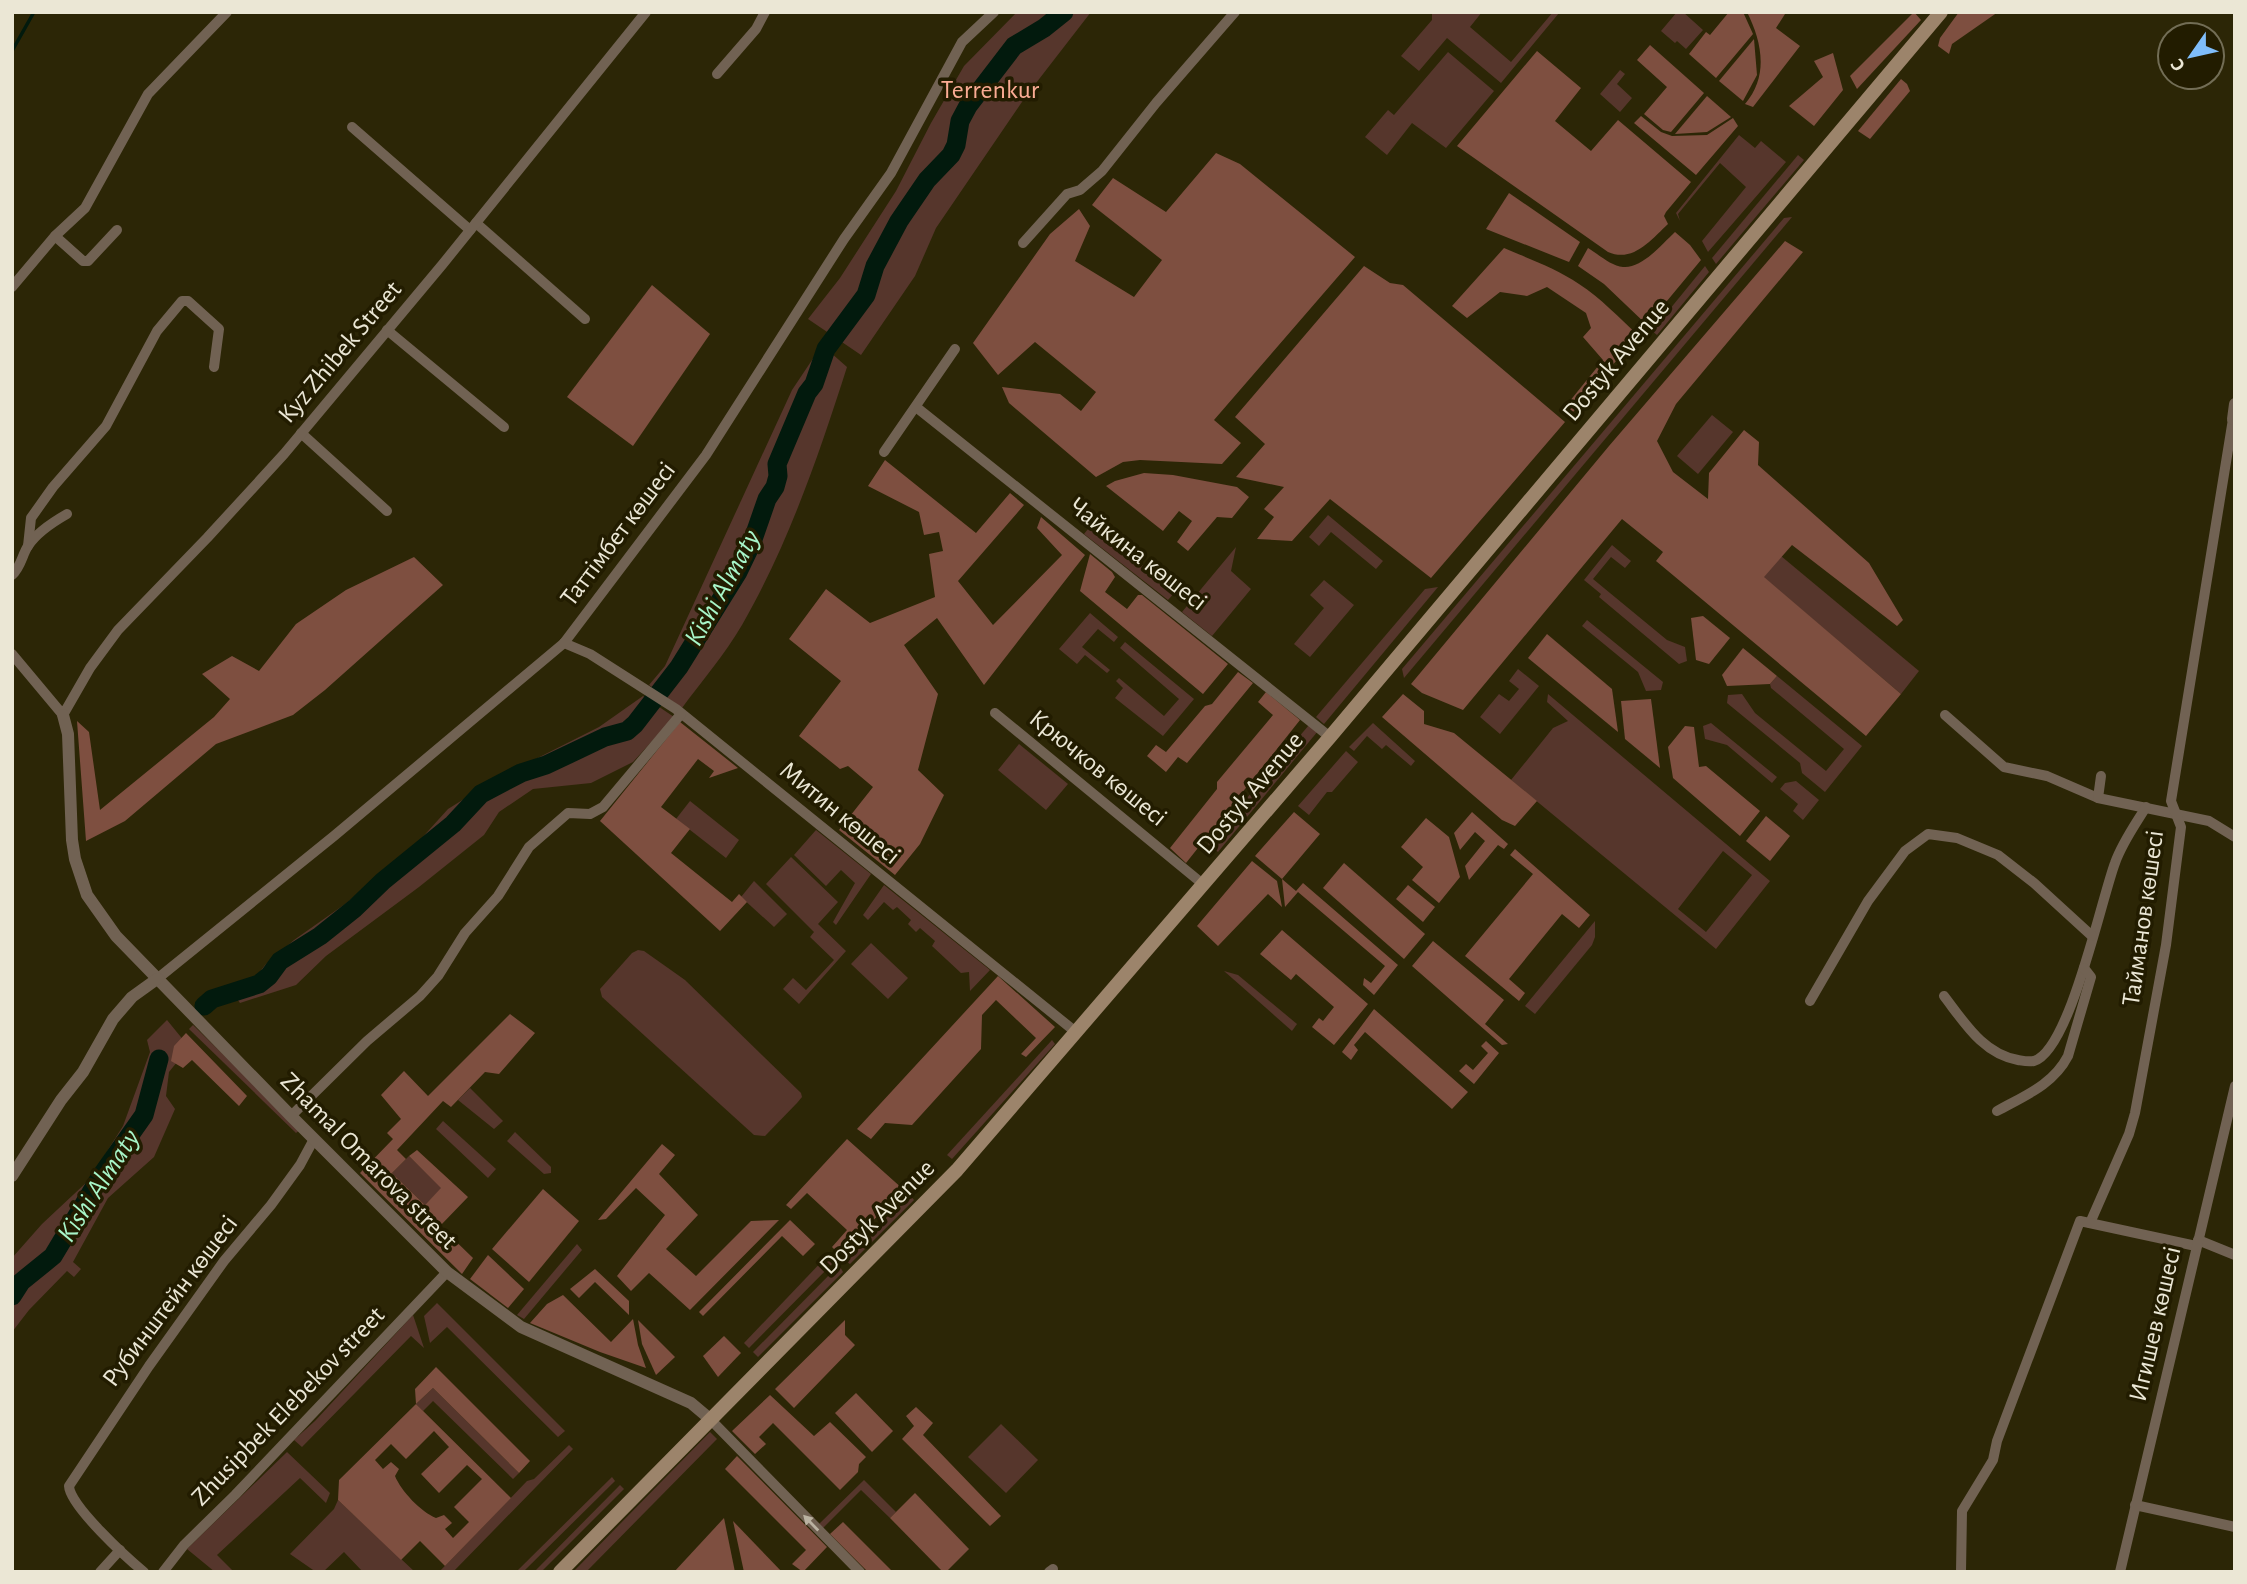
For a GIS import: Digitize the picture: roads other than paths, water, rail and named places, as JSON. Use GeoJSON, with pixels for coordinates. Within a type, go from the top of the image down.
{"type":"FeatureCollection","features":[{"type":"Feature","properties":{"kind":"main road","name":"Dostyk Avenue"},"geometry":{"type":"LineString","coordinates":[[561,1572],[925,1203],[1077,1033],[1941,12]]}},
{"type":"Feature","properties":{"kind":"street"},"geometry":{"type":"LineString","coordinates":[[12,287],[55,236],[85,208],[148,94],[228,12]]}},
{"type":"Feature","properties":{"kind":"street","name":"Kyz Zhibek Street"},"geometry":{"type":"LineString","coordinates":[[63,715],[90,668],[118,630],[207,538],[301,433],[646,12]]}},
{"type":"Feature","properties":{"kind":"street"},"geometry":{"type":"LineString","coordinates":[[717,75],[756,29],[765,12]]}},
{"type":"Feature","properties":{"kind":"street","name":"Таттімбет көшесі"},"geometry":{"type":"LineString","coordinates":[[157,979],[334,836],[564,643],[706,455],[844,239],[891,173],[962,42],[994,12]]}},
{"type":"Feature","properties":{"kind":"street"},"geometry":{"type":"LineString","coordinates":[[1023,243],[1067,194],[1080,190],[1102,171],[1156,103],[1235,12]]}},
{"type":"Feature","properties":{"kind":"street"},"geometry":{"type":"LineString","coordinates":[[352,127],[585,319]]}},
{"type":"Feature","properties":{"kind":"street"},"geometry":{"type":"LineString","coordinates":[[55,236],[83,261],[88,261],[117,230]]}},
{"type":"Feature","properties":{"kind":"street"},"geometry":{"type":"LineString","coordinates":[[12,575],[18,570],[28,546],[31,518],[53,487],[106,426],[157,331],[182,301],[188,301],[219,330],[214,367]]}},
{"type":"Feature","properties":{"kind":"street"},"geometry":{"type":"LineString","coordinates":[[387,330],[504,427]]}},
{"type":"Feature","properties":{"kind":"street"},"geometry":{"type":"LineString","coordinates":[[884,452],[955,349]]}},
{"type":"Feature","properties":{"kind":"street","name":"Тайманов көшесі"},"geometry":{"type":"LineString","coordinates":[[1961,1572],[1962,1511],[1993,1460],[1997,1441],[2080,1221],[2090,1223],[2136,1113],[2169,919],[2181,827],[2171,801],[2235,404]]}},
{"type":"Feature","properties":{"kind":"street","name":"Чайкина көшесі"},"geometry":{"type":"LineString","coordinates":[[916,407],[1330,737]]}},
{"type":"Feature","properties":{"kind":"street"},"geometry":{"type":"LineString","coordinates":[[301,433],[387,511]]}},
{"type":"Feature","properties":{"kind":"street"},"geometry":{"type":"LineString","coordinates":[[28,546],[48,526],[67,514]]}},
{"type":"Feature","properties":{"kind":"street","name":"Митин көшесі"},"geometry":{"type":"LineString","coordinates":[[564,643],[590,654],[681,714],[1077,1033]]}},
{"type":"Feature","properties":{"kind":"street"},"geometry":{"type":"LineString","coordinates":[[12,654],[63,715]]}},
{"type":"Feature","properties":{"kind":"street","name":"Крючков көшесі"},"geometry":{"type":"LineString","coordinates":[[995,713],[1204,885]]}},
{"type":"Feature","properties":{"kind":"street"},"geometry":{"type":"LineString","coordinates":[[291,1116],[438,976],[465,933],[498,895],[529,847],[568,813],[590,814],[603,807],[681,714]]}},
{"type":"Feature","properties":{"kind":"street","name":"Zhamal Omarova street"},"geometry":{"type":"LineString","coordinates":[[63,715],[68,734],[72,840],[80,877],[105,921],[157,979],[447,1272],[522,1327],[691,1403],[710,1419],[860,1572]]}},
{"type":"Feature","properties":{"kind":"street"},"geometry":{"type":"LineString","coordinates":[[1945,715],[2004,767],[2047,776],[2098,798],[2209,821],[2235,837]]}},
{"type":"Feature","properties":{"kind":"street"},"geometry":{"type":"LineString","coordinates":[[2098,798],[2101,776]]}},
{"type":"Feature","properties":{"kind":"street"},"geometry":{"type":"LineString","coordinates":[[1944,996],[1972,1033],[1998,1054],[2029,1062],[2037,1060],[2057,1038],[2084,968],[2116,860],[2146,807]]}},
{"type":"Feature","properties":{"kind":"street"},"geometry":{"type":"LineString","coordinates":[[1810,1001],[1868,901],[1905,851],[1928,834],[1957,838],[1998,855],[2034,883],[2092,936]]}},
{"type":"Feature","properties":{"kind":"street"},"geometry":{"type":"LineString","coordinates":[[1997,1111],[2051,1080],[2063,1066],[2091,977],[2084,968]]}},
{"type":"Feature","properties":{"kind":"street"},"geometry":{"type":"LineString","coordinates":[[12,1176],[61,1100],[83,1072],[113,1019],[132,997],[157,979]]}},
{"type":"Feature","properties":{"kind":"street","name":"Игишев көшесі"},"geometry":{"type":"LineString","coordinates":[[2120,1572],[2235,1086]]}},
{"type":"Feature","properties":{"kind":"street","name":"Рубинштейн көшесі"},"geometry":{"type":"LineString","coordinates":[[120,1550],[69,1494],[69,1486],[113,1417],[224,1261],[271,1205],[314,1139]]}},
{"type":"Feature","properties":{"kind":"street"},"geometry":{"type":"LineString","coordinates":[[2090,1223],[2197,1243],[2235,1255]]}},
{"type":"Feature","properties":{"kind":"street","name":"Zhusipbek Elebekov street"},"geometry":{"type":"LineString","coordinates":[[163,1572],[184,1545],[447,1272]]}},
{"type":"Feature","properties":{"kind":"street"},"geometry":{"type":"LineString","coordinates":[[2136,1505],[2235,1527]]}},
{"type":"Feature","properties":{"kind":"street"},"geometry":{"type":"LineString","coordinates":[[100,1572],[120,1550],[144,1572]]}},
{"type":"Feature","properties":{"kind":"waterway"},"geometry":{"type":"LineString","coordinates":[[12,51],[34,12]]}},
{"type":"Feature","properties":{"kind":"waterway","name":"Kіshі Almaty"},"geometry":{"type":"LineString","coordinates":[[204,1006],[212,999],[259,984],[280,961],[320,936],[355,908],[383,881],[453,824],[481,794],[521,773],[546,765],[605,737],[627,731],[635,724],[679,667],[738,572],[751,545],[767,499],[775,487],[777,464],[807,393],[814,384],[826,349],[866,295],[875,266],[899,221],[927,180],[951,155],[956,145],[960,121],[968,106],[1014,46],[1064,12]]}},
{"type":"Feature","properties":{"kind":"waterway","name":"Kіshі Almaty"},"geometry":{"type":"LineString","coordinates":[[12,1296],[21,1282],[53,1256],[101,1176],[144,1115],[159,1059]]}},
{"type":"Feature","properties":{"kind":"park label","name":"Terrenkur"},"geometry":{"type":"Point","coordinates":[990,90]}}]}
